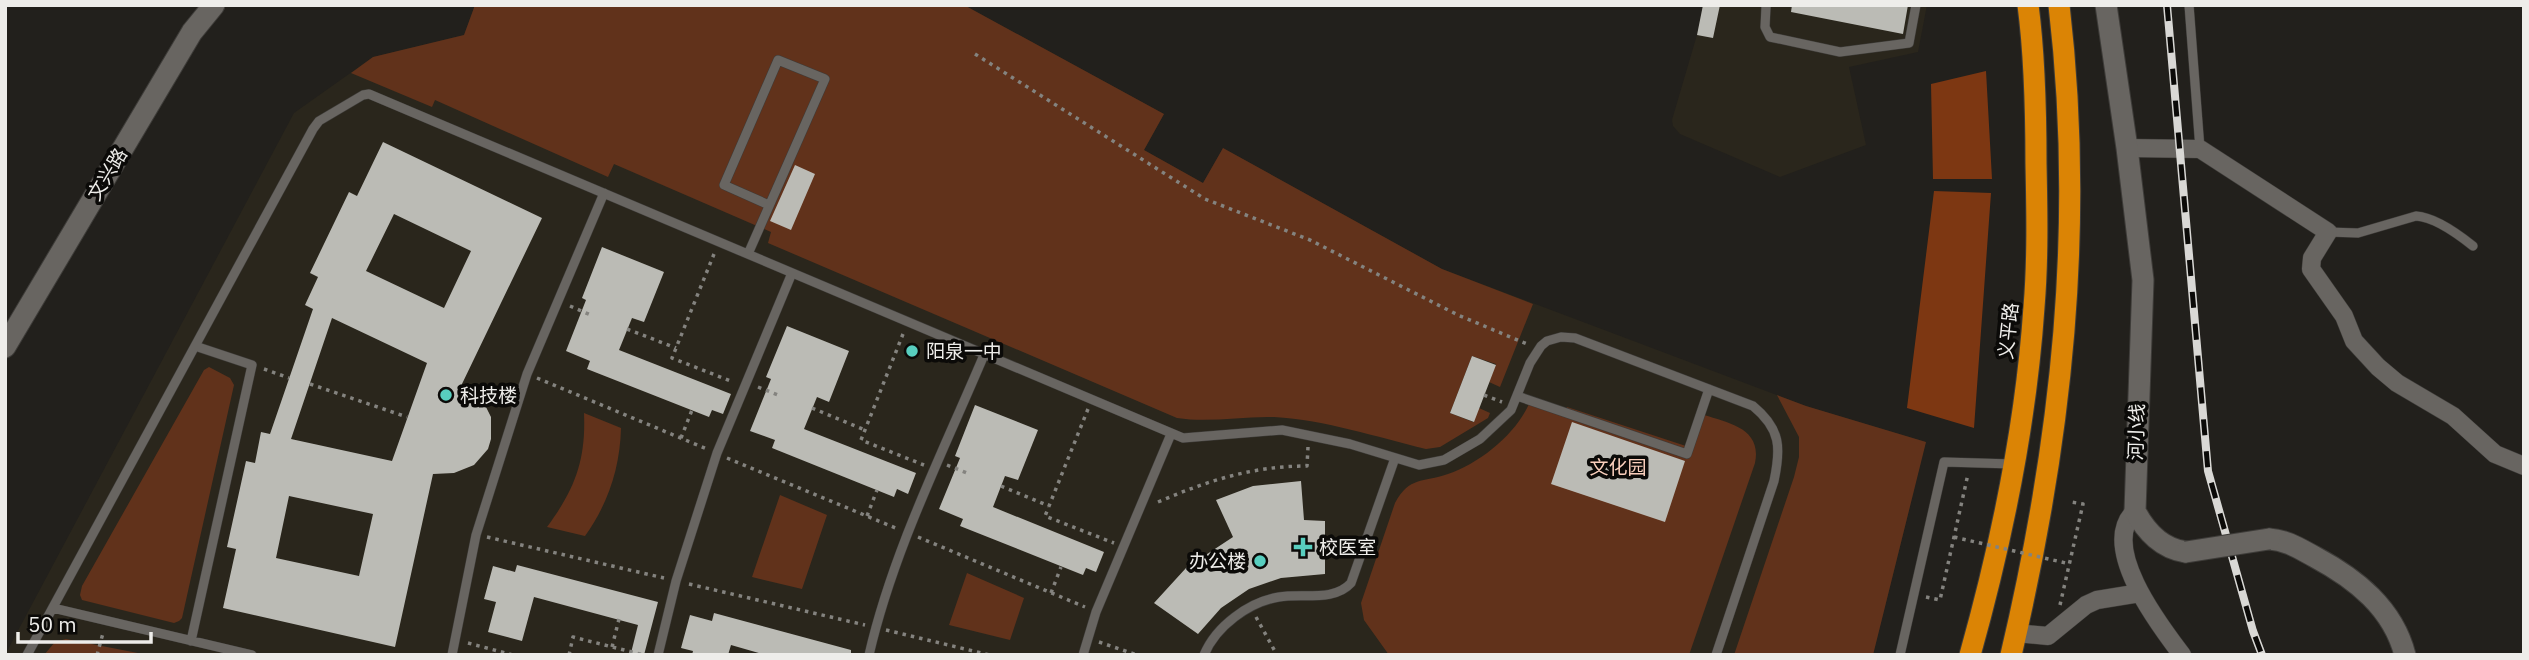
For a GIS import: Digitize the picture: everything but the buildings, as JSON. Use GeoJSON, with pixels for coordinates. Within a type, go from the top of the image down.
{"type":"FeatureCollection","features":[{"type":"Feature","properties":{"kind":"highway","name":"义平路"},"geometry":{"type":"LineString","coordinates":[[1970,655],[1992,577],[2015,464],[2034,307],[2037,237],[2036,89],[2028,5]]}},
{"type":"Feature","properties":{"kind":"highway"},"geometry":{"type":"LineString","coordinates":[[2011,655],[2039,522],[2060,390],[2067,313],[2071,245],[2069,110],[2059,5]]}},
{"type":"Feature","properties":{"kind":"street","name":"文兴路"},"geometry":{"type":"LineString","coordinates":[[5,347],[192,32],[214,5]]}},
{"type":"Feature","properties":{"kind":"street","name":"河小线"},"geometry":{"type":"LineString","coordinates":[[2105,8],[2140,242],[2144,297],[2138,386],[2135,511]]}},
{"type":"Feature","properties":{"kind":"street"},"geometry":{"type":"LineString","coordinates":[[2127,148],[2200,149],[2328,232],[2312,258],[2311,269],[2344,316],[2354,341],[2378,367],[2398,383],[2453,416],[2495,454],[2524,466]]}},
{"type":"Feature","properties":{"kind":"street"},"geometry":{"type":"LineString","coordinates":[[2182,655],[2154,620],[2125,554],[2126,522],[2135,511],[2160,542],[2186,552],[2269,538],[2289,543],[2331,566],[2365,590],[2393,622],[2406,655]]}},
{"type":"Feature","properties":{"kind":"street"},"geometry":{"type":"LineString","coordinates":[[2016,633],[2048,636],[2096,600],[2140,593]]}},
{"type":"Feature","properties":{"kind":"lane"},"geometry":{"type":"LineString","coordinates":[[1766,7],[1765,27],[1769,37],[1840,52],[1909,43],[1916,5]]}},
{"type":"Feature","properties":{"kind":"lane"},"geometry":{"type":"LineString","coordinates":[[2189,5],[2200,149]]}},
{"type":"Feature","properties":{"kind":"lane"},"geometry":{"type":"LineString","coordinates":[[748,254],[824,79],[778,60],[724,185],[769,205]]}},
{"type":"Feature","properties":{"kind":"lane"},"geometry":{"type":"LineString","coordinates":[[27,655],[313,129],[320,121],[363,94],[375,96],[1183,438],[1267,430],[1309,435],[1419,465],[1444,460],[1480,439],[1504,418],[1511,410],[1538,349],[1554,338],[1575,338],[1753,406],[1775,432],[1779,446],[1774,481],[1716,655]]}},
{"type":"Feature","properties":{"kind":"lane"},"geometry":{"type":"LineString","coordinates":[[452,655],[476,534],[527,374],[604,193]]}},
{"type":"Feature","properties":{"kind":"lane"},"geometry":{"type":"LineString","coordinates":[[2328,232],[2358,233],[2422,216],[2473,246]]}},
{"type":"Feature","properties":{"kind":"lane"},"geometry":{"type":"LineString","coordinates":[[658,655],[676,581],[717,453],[792,273]]}},
{"type":"Feature","properties":{"kind":"lane"},"geometry":{"type":"LineString","coordinates":[[191,640],[252,365],[195,346]]}},
{"type":"Feature","properties":{"kind":"lane"},"geometry":{"type":"LineString","coordinates":[[869,655],[875,628],[909,533],[984,355]]}},
{"type":"Feature","properties":{"kind":"lane"},"geometry":{"type":"LineString","coordinates":[[1517,396],[1687,454],[1709,389]]}},
{"type":"Feature","properties":{"kind":"lane"},"geometry":{"type":"LineString","coordinates":[[1083,655],[1097,612],[1171,435]]}},
{"type":"Feature","properties":{"kind":"lane"},"geometry":{"type":"LineString","coordinates":[[1204,655],[1218,632],[1250,607],[1278,597],[1333,594],[1351,583],[1395,458]]}},
{"type":"Feature","properties":{"kind":"lane"},"geometry":{"type":"LineString","coordinates":[[1900,655],[1944,462],[2015,464]]}},
{"type":"Feature","properties":{"kind":"lane"},"geometry":{"type":"LineString","coordinates":[[53,608],[252,655]]}},
{"type":"Feature","properties":{"kind":"path"},"geometry":{"type":"LineString","coordinates":[[975,54],[1212,202],[1310,240],[1458,316],[1538,349]]}},
{"type":"Feature","properties":{"kind":"path"},"geometry":{"type":"LineString","coordinates":[[719,242],[672,358],[778,395]]}},
{"type":"Feature","properties":{"kind":"path"},"geometry":{"type":"LineString","coordinates":[[558,301],[593,316]]}},
{"type":"Feature","properties":{"kind":"path"},"geometry":{"type":"LineString","coordinates":[[908,323],[861,440],[967,473]]}},
{"type":"Feature","properties":{"kind":"path"},"geometry":{"type":"LineString","coordinates":[[628,329],[676,348]]}},
{"type":"Feature","properties":{"kind":"path"},"geometry":{"type":"LineString","coordinates":[[252,365],[289,378]]}},
{"type":"Feature","properties":{"kind":"path"},"geometry":{"type":"LineString","coordinates":[[527,374],[1097,612]]}},
{"type":"Feature","properties":{"kind":"path"},"geometry":{"type":"LineString","coordinates":[[310,384],[407,417]]}},
{"type":"Feature","properties":{"kind":"path"},"geometry":{"type":"LineString","coordinates":[[1091,400],[1045,516],[1124,547]]}},
{"type":"Feature","properties":{"kind":"path"},"geometry":{"type":"LineString","coordinates":[[812,408],[865,430]]}},
{"type":"Feature","properties":{"kind":"path"},"geometry":{"type":"LineString","coordinates":[[681,438],[692,410]]}},
{"type":"Feature","properties":{"kind":"path"},"geometry":{"type":"LineString","coordinates":[[1140,510],[1206,482],[1274,466],[1307,466],[1309,435]]}},
{"type":"Feature","properties":{"kind":"path"},"geometry":{"type":"LineString","coordinates":[[1001,486],[1049,506]]}},
{"type":"Feature","properties":{"kind":"path"},"geometry":{"type":"LineString","coordinates":[[867,516],[877,490]]}},
{"type":"Feature","properties":{"kind":"path"},"geometry":{"type":"LineString","coordinates":[[1914,594],[1940,600],[1965,490]]}},
{"type":"Feature","properties":{"kind":"path"},"geometry":{"type":"LineString","coordinates":[[2059,612],[2083,505],[2071,502]]}},
{"type":"Feature","properties":{"kind":"path"},"geometry":{"type":"LineString","coordinates":[[476,534],[990,655]]}},
{"type":"Feature","properties":{"kind":"path"},"geometry":{"type":"LineString","coordinates":[[1954,537],[2070,564]]}},
{"type":"Feature","properties":{"kind":"path"},"geometry":{"type":"LineString","coordinates":[[1051,593],[1061,567]]}},
{"type":"Feature","properties":{"kind":"path"},"geometry":{"type":"LineString","coordinates":[[1250,607],[1277,655]]}},
{"type":"Feature","properties":{"kind":"path"},"geometry":{"type":"LineString","coordinates":[[612,647],[619,619]]}},
{"type":"Feature","properties":{"kind":"path"},"geometry":{"type":"LineString","coordinates":[[97,655],[108,621]]}},
{"type":"Feature","properties":{"kind":"path"},"geometry":{"type":"LineString","coordinates":[[569,655],[573,637],[644,655]]}},
{"type":"Feature","properties":{"kind":"path"},"geometry":{"type":"LineString","coordinates":[[1088,639],[1137,655]]}},
{"type":"Feature","properties":{"kind":"path"},"geometry":{"type":"LineString","coordinates":[[455,640],[513,655]]}},
{"type":"Feature","properties":{"kind":"shaded area","name":"阳泉一中"},"geometry":{"type":"Polygon","coordinates":[[[475,5],[964,5],[1164,114],[1144,150],[1203,183],[1223,148],[1442,269],[1806,406],[1926,442],[1873,655],[5,655],[294,113],[373,57],[464,35],[475,5]]]}},
{"type":"Feature","properties":{"kind":"shaded area"},"geometry":{"type":"Polygon","coordinates":[[[1703,5],[1927,5],[1918,52],[1849,67],[1866,145],[1780,177],[1680,134],[1673,126],[1672,120],[1703,5]]]}},
{"type":"Feature","properties":{"kind":"shaded area"},"geometry":{"type":"Polygon","coordinates":[[[1986,71],[1992,179],[1933,179],[1931,84],[1986,71]]]}},
{"type":"Feature","properties":{"kind":"shaded area"},"geometry":{"type":"Polygon","coordinates":[[[1934,191],[1991,193],[1974,428],[1907,408],[1934,191]]]}},
{"type":"Feature","properties":{"kind":"green space"},"geometry":{"type":"Polygon","coordinates":[[[475,5],[964,5],[1164,114],[1144,150],[1203,183],[1223,148],[1442,269],[1533,304],[1500,387],[1489,382],[1496,364],[1472,356],[1450,413],[1473,422],[1479,408],[1490,413],[1488,418],[1440,447],[1426,449],[1332,425],[1293,419],[1177,418],[768,243],[771,232],[614,164],[608,177],[435,100],[432,107],[351,73],[373,57],[464,35],[475,5]]]}},
{"type":"Feature","properties":{"kind":"green space"},"geometry":{"type":"Polygon","coordinates":[[[209,367],[230,378],[234,385],[182,618],[174,623],[82,600],[82,586],[204,370],[209,367]]]}},
{"type":"Feature","properties":{"kind":"green space"},"geometry":{"type":"Polygon","coordinates":[[[1777,395],[1926,442],[1873,655],[1734,655],[1799,457],[1799,437],[1777,395]]]}},
{"type":"Feature","properties":{"kind":"green space","name":"文化园"},"geometry":{"type":"Polygon","coordinates":[[[1529,404],[1564,416],[1567,407],[1692,448],[1704,415],[1742,429],[1754,442],[1755,463],[1689,655],[1389,655],[1364,620],[1361,603],[1395,503],[1401,494],[1412,484],[1448,474],[1484,455],[1506,437],[1529,404]]]}},
{"type":"Feature","properties":{"kind":"green space"},"geometry":{"type":"Polygon","coordinates":[[[584,413],[621,428],[611,485],[585,536],[547,527],[565,500],[577,473],[583,445],[584,413]]]}},
{"type":"Feature","properties":{"kind":"green space"},"geometry":{"type":"Polygon","coordinates":[[[780,495],[827,515],[802,589],[752,577],[780,495]]]}},
{"type":"Feature","properties":{"kind":"green space"},"geometry":{"type":"Polygon","coordinates":[[[967,573],[1024,598],[1010,640],[949,625],[967,573]]]}},
{"type":"Feature","properties":{"kind":"green space"},"geometry":{"type":"Polygon","coordinates":[[[66,639],[148,655],[44,655],[55,642],[66,639]]]}},
{"type":"Feature","properties":{"kind":"railway"},"geometry":{"type":"LineString","coordinates":[[2167,5],[2208,471],[2262,655]]}},
{"type":"Feature","properties":{"kind":"place","name":"阳泉一中"},"geometry":{"type":"Point","coordinates":[912,351]}},
{"type":"Feature","properties":{"kind":"place","name":"科技楼"},"geometry":{"type":"Point","coordinates":[446,395]}},
{"type":"Feature","properties":{"kind":"place","name":"校医室"},"geometry":{"type":"Point","coordinates":[1303,547]}},
{"type":"Feature","properties":{"kind":"place","name":"办公楼"},"geometry":{"type":"Point","coordinates":[1260,561]}}]}
